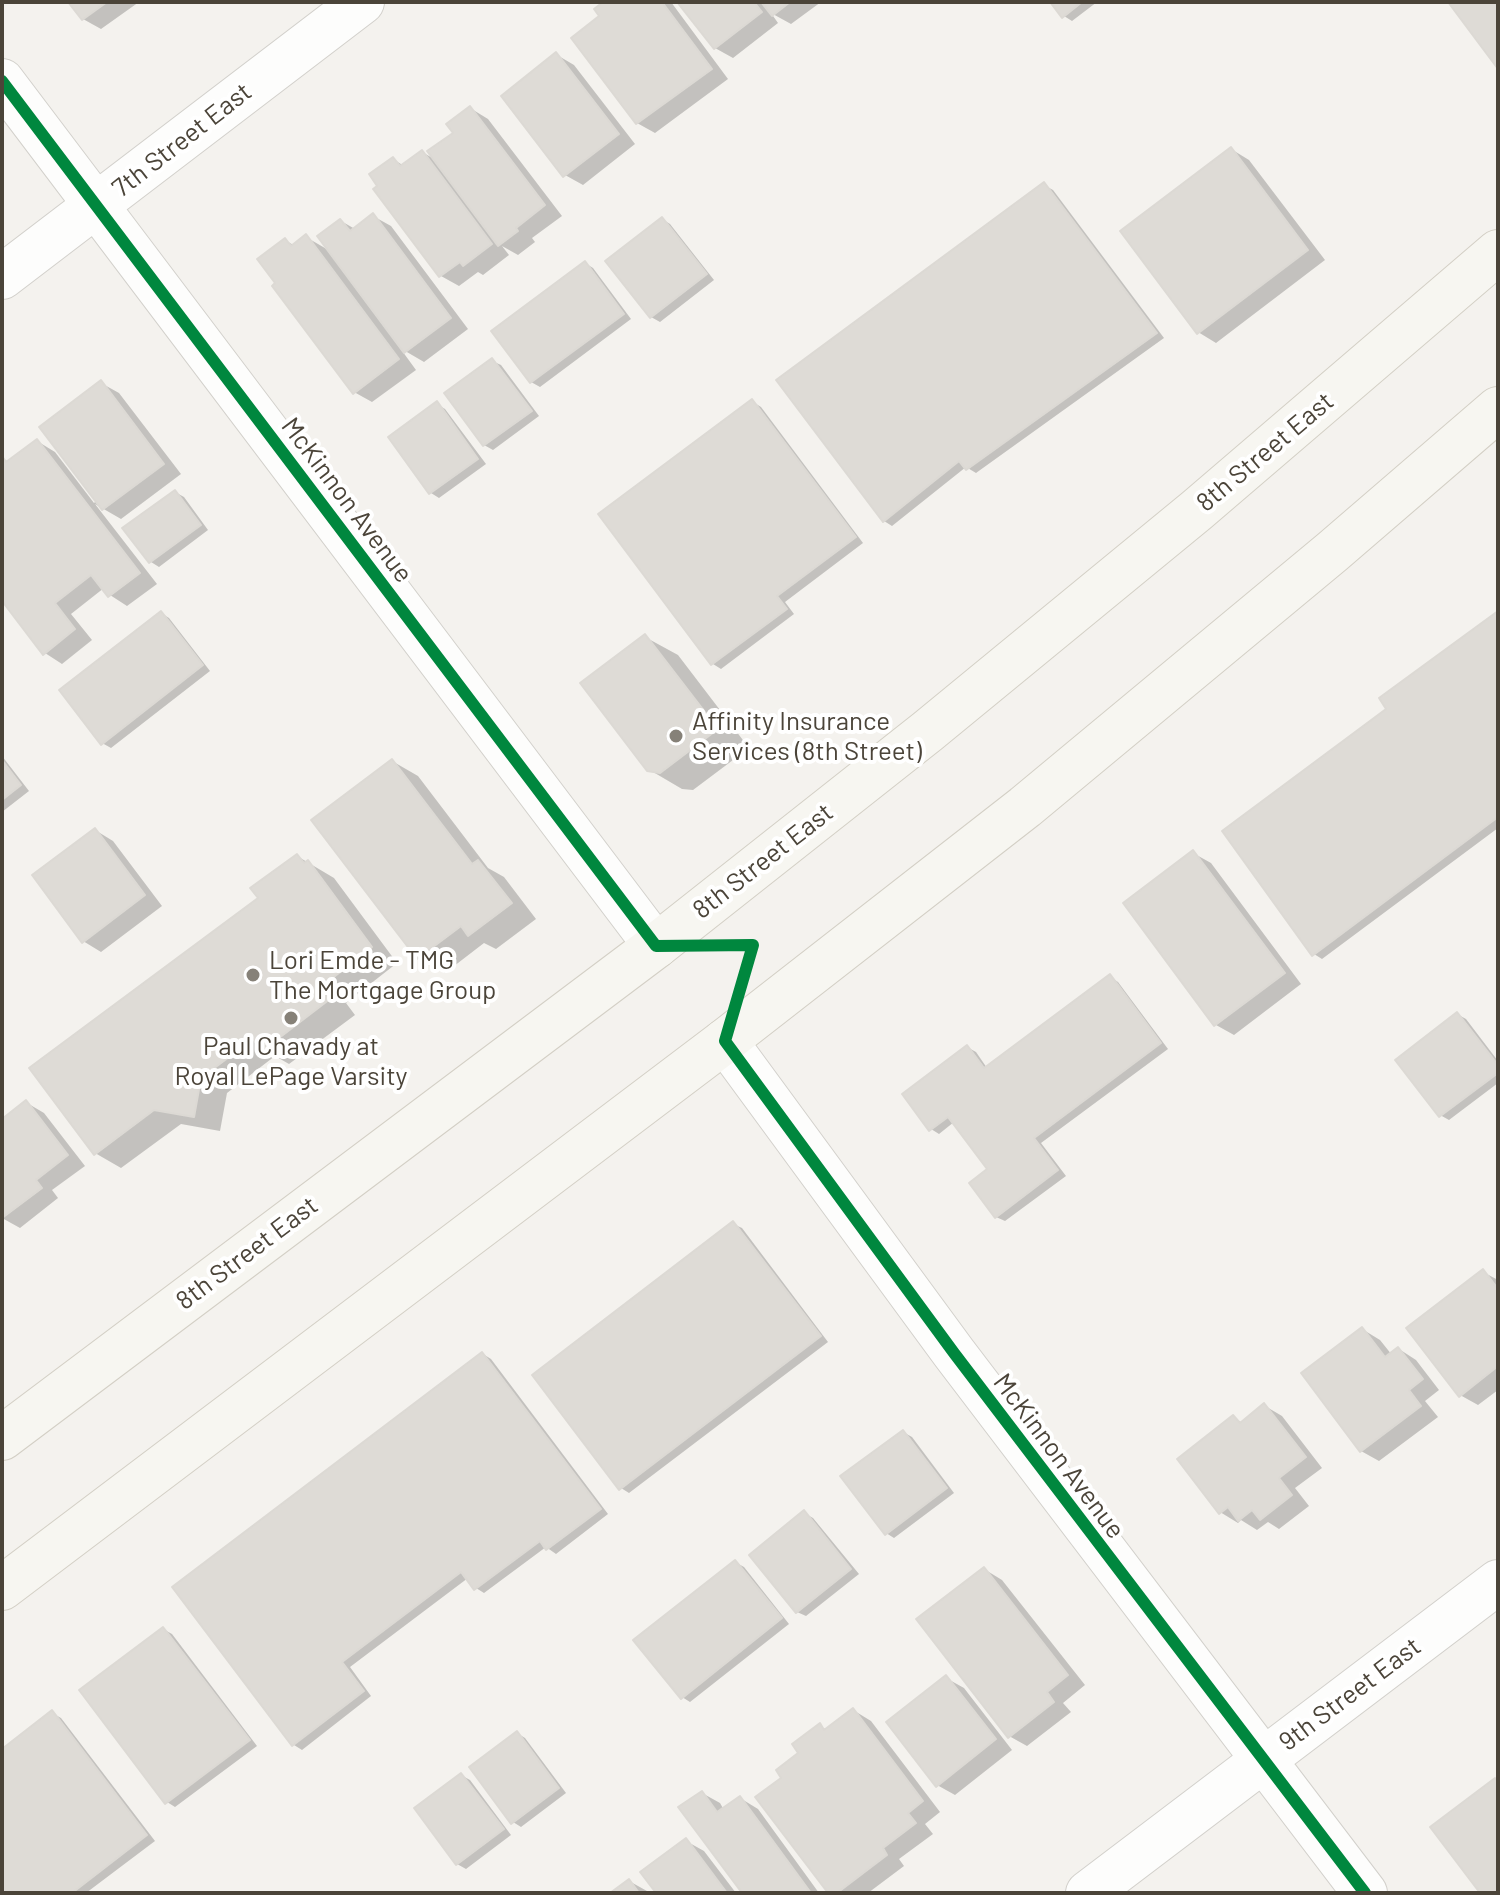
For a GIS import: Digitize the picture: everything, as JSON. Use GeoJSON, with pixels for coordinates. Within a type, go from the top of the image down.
{"type":"FeatureCollection","features":[{"type":"Feature","properties":{"kind":"main road","name":"8th Street East"},"geometry":{"type":"LineString","coordinates":[[2,1438],[656,946],[928,731],[1197,510],[1498,252]]}},
{"type":"Feature","properties":{"kind":"main road"},"geometry":{"type":"LineString","coordinates":[[2,1588],[725,1041],[1025,807],[1332,552],[1498,409]]}},
{"type":"Feature","properties":{"kind":"street","name":"7th Street East"},"geometry":{"type":"LineString","coordinates":[[2,277],[362,2]]}},
{"type":"Feature","properties":{"kind":"street","name":"McKinnon Avenue"},"geometry":{"type":"LineString","coordinates":[[2,81],[656,946]]}},
{"type":"Feature","properties":{"kind":"street","name":"McKinnon Avenue"},"geometry":{"type":"LineString","coordinates":[[725,1041],[954,1353],[1365,1893]]}},
{"type":"Feature","properties":{"kind":"street","name":"9th Street East"},"geometry":{"type":"LineString","coordinates":[[1088,1893],[1498,1582]]}},
{"type":"Feature","properties":{"kind":"building"},"geometry":{"type":"Polygon","coordinates":[[[68,2],[107,2],[82,20],[68,2]]]}},
{"type":"Feature","properties":{"kind":"building"},"geometry":{"type":"Polygon","coordinates":[[[603,2],[662,2],[712,69],[636,124],[571,38],[599,16],[594,9],[603,2]]]}},
{"type":"Feature","properties":{"kind":"building"},"geometry":{"type":"Polygon","coordinates":[[[677,2],[754,2],[762,12],[714,49],[677,2]]]}},
{"type":"Feature","properties":{"kind":"building"},"geometry":{"type":"Polygon","coordinates":[[[761,2],[790,2],[772,16],[761,2]]]}},
{"type":"Feature","properties":{"kind":"building"},"geometry":{"type":"Polygon","coordinates":[[[1050,2],[1082,2],[1062,18],[1050,2]]]}},
{"type":"Feature","properties":{"kind":"building"},"geometry":{"type":"Polygon","coordinates":[[[1448,2],[1498,2],[1498,69],[1448,2]]]}},
{"type":"Feature","properties":{"kind":"building"},"geometry":{"type":"Polygon","coordinates":[[[556,52],[619,134],[563,177],[501,96],[556,52]]]}},
{"type":"Feature","properties":{"kind":"building"},"geometry":{"type":"Polygon","coordinates":[[[470,106],[545,205],[498,246],[427,151],[453,133],[446,124],[470,106]]]}},
{"type":"Feature","properties":{"kind":"building"},"geometry":{"type":"Polygon","coordinates":[[[1231,147],[1308,250],[1197,334],[1120,231],[1231,147]]]}},
{"type":"Feature","properties":{"kind":"building"},"geometry":{"type":"Polygon","coordinates":[[[422,150],[492,244],[463,266],[460,262],[439,277],[373,189],[377,186],[369,174],[393,157],[400,166],[422,150]]]}},
{"type":"Feature","properties":{"kind":"building"},"geometry":{"type":"Polygon","coordinates":[[[1044,182],[1157,333],[966,470],[959,461],[883,522],[776,380],[1044,182]]]}},
{"type":"Feature","properties":{"kind":"building"},"geometry":{"type":"Polygon","coordinates":[[[373,213],[451,318],[404,353],[317,236],[340,219],[350,231],[373,213]]]}},
{"type":"Feature","properties":{"kind":"building"},"geometry":{"type":"Polygon","coordinates":[[[662,217],[707,274],[650,318],[605,261],[662,217]]]}},
{"type":"Feature","properties":{"kind":"building"},"geometry":{"type":"Polygon","coordinates":[[[306,234],[399,359],[353,394],[272,286],[275,283],[257,259],[285,238],[291,246],[306,234]]]}},
{"type":"Feature","properties":{"kind":"building"},"geometry":{"type":"Polygon","coordinates":[[[585,261],[624,314],[530,383],[491,331],[585,261]]]}},
{"type":"Feature","properties":{"kind":"building"},"geometry":{"type":"Polygon","coordinates":[[[492,358],[532,411],[483,446],[444,393],[492,358]]]}},
{"type":"Feature","properties":{"kind":"building"},"geometry":{"type":"Polygon","coordinates":[[[101,380],[164,464],[102,510],[39,427],[101,380]]]}},
{"type":"Feature","properties":{"kind":"building"},"geometry":{"type":"Polygon","coordinates":[[[752,399],[856,537],[777,596],[787,609],[711,665],[598,514],[752,399]]]}},
{"type":"Feature","properties":{"kind":"building"},"geometry":{"type":"Polygon","coordinates":[[[437,401],[478,459],[429,494],[388,437],[437,401]]]}},
{"type":"Feature","properties":{"kind":"building"},"geometry":{"type":"Polygon","coordinates":[[[37,439],[140,573],[108,597],[91,575],[55,603],[75,629],[43,655],[2,601],[2,456],[6,462],[37,439]]]}},
{"type":"Feature","properties":{"kind":"building"},"geometry":{"type":"Polygon","coordinates":[[[175,490],[201,525],[149,563],[122,528],[175,490]]]}},
{"type":"Feature","properties":{"kind":"building"},"geometry":{"type":"Polygon","coordinates":[[[161,611],[203,665],[101,745],[59,690],[161,611]]]}},
{"type":"Feature","properties":{"kind":"building"},"geometry":{"type":"Polygon","coordinates":[[[1498,611],[1498,817],[1312,956],[1222,831],[1386,709],[1379,698],[1498,611]]]}},
{"type":"Feature","properties":{"kind":"building"},"geometry":{"type":"Polygon","coordinates":[[[645,634],[718,729],[660,773],[647,771],[580,683],[645,634]]]}},
{"type":"Feature","properties":{"kind":"building"},"geometry":{"type":"Polygon","coordinates":[[[392,759],[472,864],[478,860],[512,903],[468,936],[461,926],[417,959],[311,820],[392,759]]]}},
{"type":"Feature","properties":{"kind":"building"},"geometry":{"type":"Polygon","coordinates":[[[2,760],[21,785],[2,800],[2,760]]]}},
{"type":"Feature","properties":{"kind":"building"},"geometry":{"type":"Polygon","coordinates":[[[95,828],[145,895],[82,943],[32,875],[95,828]]]}},
{"type":"Feature","properties":{"kind":"building"},"geometry":{"type":"Polygon","coordinates":[[[1193,850],[1285,973],[1214,1026],[1123,903],[1193,850]]]}},
{"type":"Feature","properties":{"kind":"building"},"geometry":{"type":"Polygon","coordinates":[[[297,854],[304,863],[308,860],[372,947],[321,987],[330,999],[262,1051],[253,1039],[201,1078],[194,1117],[154,1110],[94,1155],[29,1068],[258,898],[250,888],[297,854]]]}},
{"type":"Feature","properties":{"kind":"building"},"geometry":{"type":"Polygon","coordinates":[[[1110,974],[1161,1043],[1034,1138],[1058,1170],[995,1218],[969,1183],[987,1169],[948,1117],[929,1131],[902,1094],[967,1045],[984,1068],[1110,974]]]}},
{"type":"Feature","properties":{"kind":"building"},"geometry":{"type":"Polygon","coordinates":[[[1457,1012],[1498,1065],[1498,1073],[1439,1117],[1395,1060],[1457,1012]]]}},
{"type":"Feature","properties":{"kind":"building"},"geometry":{"type":"Polygon","coordinates":[[[26,1100],[68,1155],[36,1180],[42,1188],[2,1218],[2,1119],[26,1100]]]}},
{"type":"Feature","properties":{"kind":"building"},"geometry":{"type":"Polygon","coordinates":[[[733,1221],[821,1336],[619,1490],[532,1375],[733,1221]]]}},
{"type":"Feature","properties":{"kind":"building"},"geometry":{"type":"Polygon","coordinates":[[[1483,1269],[1498,1289],[1498,1366],[1459,1397],[1406,1328],[1483,1269]]]}},
{"type":"Feature","properties":{"kind":"building"},"geometry":{"type":"Polygon","coordinates":[[[1362,1327],[1385,1357],[1398,1347],[1423,1379],[1409,1390],[1421,1406],[1360,1452],[1301,1373],[1362,1327]]]}},
{"type":"Feature","properties":{"kind":"building"},"geometry":{"type":"Polygon","coordinates":[[[482,1352],[601,1509],[546,1550],[540,1541],[474,1590],[461,1572],[342,1662],[364,1691],[292,1746],[172,1587],[482,1352]]]}},
{"type":"Feature","properties":{"kind":"building"},"geometry":{"type":"Polygon","coordinates":[[[1264,1403],[1306,1457],[1279,1478],[1292,1495],[1260,1520],[1252,1510],[1238,1521],[1228,1507],[1219,1514],[1177,1459],[1233,1415],[1240,1423],[1264,1403]]]}},
{"type":"Feature","properties":{"kind":"building"},"geometry":{"type":"Polygon","coordinates":[[[903,1430],[947,1488],[885,1535],[840,1476],[903,1430]]]}},
{"type":"Feature","properties":{"kind":"building"},"geometry":{"type":"Polygon","coordinates":[[[804,1510],[851,1569],[796,1613],[749,1555],[804,1510]]]}},
{"type":"Feature","properties":{"kind":"building"},"geometry":{"type":"Polygon","coordinates":[[[735,1560],[782,1618],[681,1699],[633,1640],[735,1560]]]}},
{"type":"Feature","properties":{"kind":"building"},"geometry":{"type":"Polygon","coordinates":[[[984,1567],[1068,1675],[1047,1692],[1054,1702],[1008,1738],[916,1619],[984,1567]]]}},
{"type":"Feature","properties":{"kind":"building"},"geometry":{"type":"Polygon","coordinates":[[[163,1627],[250,1740],[165,1804],[79,1690],[163,1627]]]}},
{"type":"Feature","properties":{"kind":"building"},"geometry":{"type":"Polygon","coordinates":[[[946,1675],[996,1739],[936,1787],[886,1722],[946,1675]]]}},
{"type":"Feature","properties":{"kind":"building"},"geometry":{"type":"Polygon","coordinates":[[[853,1708],[923,1801],[908,1813],[916,1823],[883,1848],[887,1855],[837,1893],[828,1893],[755,1797],[781,1778],[776,1770],[798,1753],[792,1744],[820,1723],[824,1730],[853,1708]]]}},
{"type":"Feature","properties":{"kind":"building"},"geometry":{"type":"Polygon","coordinates":[[[52,1710],[147,1835],[72,1893],[2,1893],[2,1749],[52,1710]]]}},
{"type":"Feature","properties":{"kind":"building"},"geometry":{"type":"Polygon","coordinates":[[[517,1731],[559,1788],[511,1824],[469,1767],[517,1731]]]}},
{"type":"Feature","properties":{"kind":"building"},"geometry":{"type":"Polygon","coordinates":[[[461,1773],[504,1829],[456,1865],[414,1808],[461,1773]]]}},
{"type":"Feature","properties":{"kind":"building"},"geometry":{"type":"Polygon","coordinates":[[[1495,1778],[1498,1782],[1498,1893],[1480,1893],[1430,1827],[1495,1778]]]}},
{"type":"Feature","properties":{"kind":"building"},"geometry":{"type":"Polygon","coordinates":[[[702,1791],[717,1812],[740,1796],[811,1893],[742,1893],[678,1807],[702,1791]]]}},
{"type":"Feature","properties":{"kind":"building"},"geometry":{"type":"Polygon","coordinates":[[[686,1838],[727,1893],[656,1893],[640,1872],[686,1838]]]}},
{"type":"Feature","properties":{"kind":"building"},"geometry":{"type":"Polygon","coordinates":[[[629,1879],[639,1893],[610,1893],[629,1879]]]}},
{"type":"Feature","properties":{"kind":"cycle path"},"geometry":{"type":"LineString","coordinates":[[2,81],[656,946],[753,945],[725,1041],[954,1353],[1365,1893]]}},
{"type":"Feature","properties":{"kind":"place","name":"Affinity Insurance Services (8th Street)"},"geometry":{"type":"Point","coordinates":[676,736]}},
{"type":"Feature","properties":{"kind":"place","name":"Lori Emde - TMG The Mortgage Group"},"geometry":{"type":"Point","coordinates":[253,975]}},
{"type":"Feature","properties":{"kind":"place","name":"Paul Chavady at Royal LePage Varsity"},"geometry":{"type":"Point","coordinates":[291,1018]}}]}
